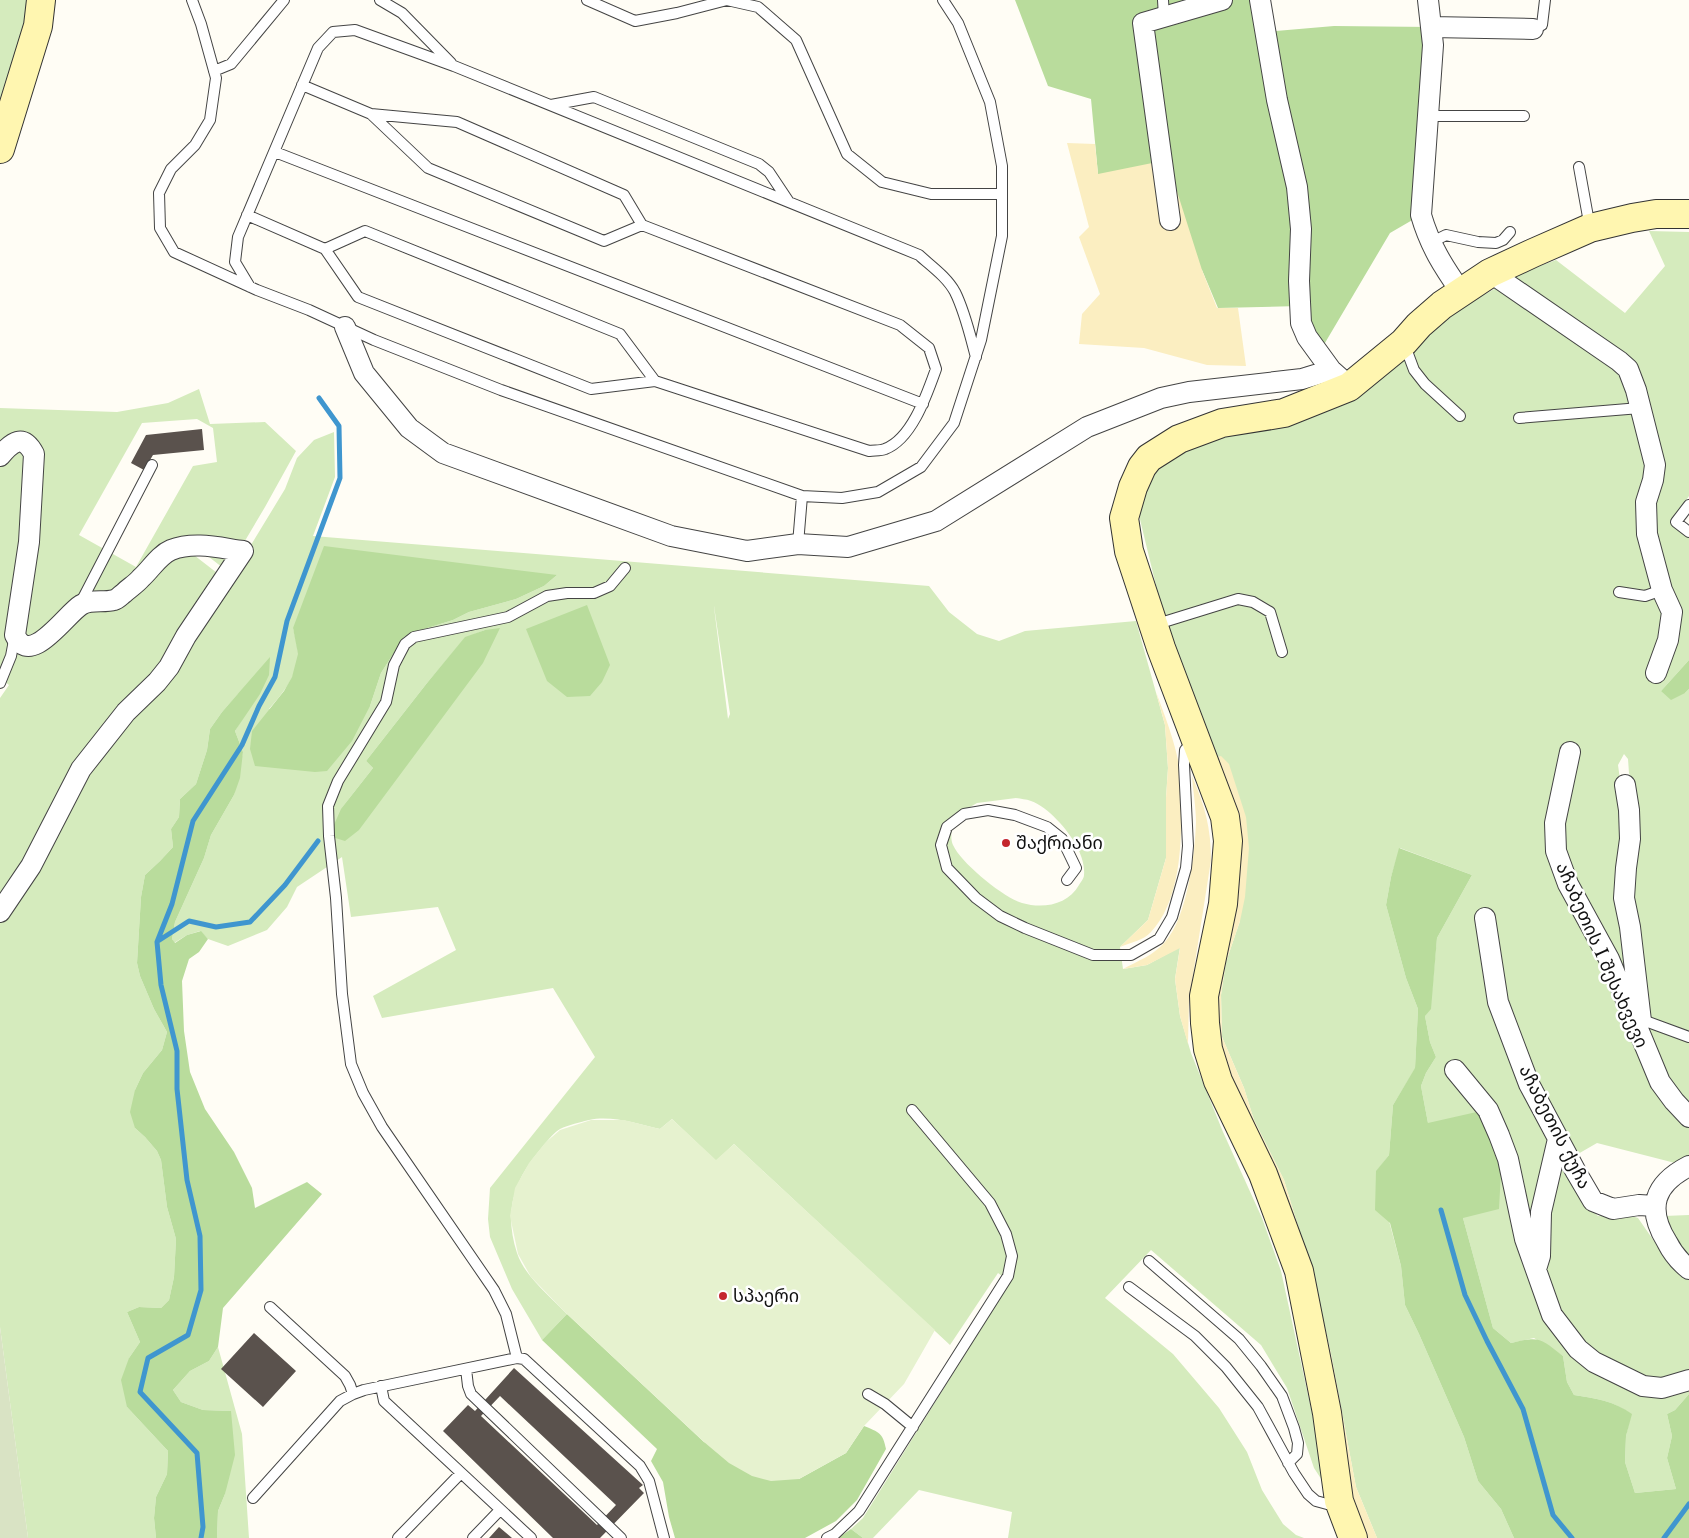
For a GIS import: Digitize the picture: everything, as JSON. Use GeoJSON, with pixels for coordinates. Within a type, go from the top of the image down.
{"type":"FeatureCollection","features":[{"type":"Feature","properties":{"kind":"street"},"geometry":{"type":"LineString","coordinates":[[0,149],[38,26],[41,0]]}},
{"type":"Feature","properties":{"kind":"street"},"geometry":{"type":"LineString","coordinates":[[1170,220],[1143,23],[1164,8],[1222,0]]}},
{"type":"Feature","properties":{"kind":"street"},"geometry":{"type":"LineString","coordinates":[[1260,0],[1277,100],[1297,187],[1301,229],[1299,281],[1301,323],[1307,337],[1340,379]]}},
{"type":"Feature","properties":{"kind":"street"},"geometry":{"type":"LineString","coordinates":[[1428,0],[1432,46],[1420,215],[1430,243],[1441,264],[1461,292]]}},
{"type":"Feature","properties":{"kind":"street"},"geometry":{"type":"LineString","coordinates":[[1431,27],[1533,29]]}},
{"type":"Feature","properties":{"kind":"street"},"geometry":{"type":"LineString","coordinates":[[1353,1538],[1339,1501],[1327,1413],[1299,1270],[1263,1174],[1218,1081],[1208,1049],[1204,996],[1223,904],[1228,841],[1225,817],[1153,625],[1129,551],[1124,518],[1133,487],[1149,458],[1179,439],[1222,423],[1284,413],[1404,342],[1419,325],[1442,305],[1491,273],[1590,228],[1656,214],[1689,214]]}},
{"type":"Feature","properties":{"kind":"street"},"geometry":{"type":"LineString","coordinates":[[1491,273],[1628,369],[1655,465],[1653,480],[1646,502],[1648,534],[1662,590],[1672,612],[1668,640],[1656,673]]}},
{"type":"Feature","properties":{"kind":"street"},"geometry":{"type":"LineString","coordinates":[[345,327],[364,373],[408,428],[443,453],[671,536],[747,551],[798,544],[848,548],[936,521],[1088,426],[1161,398],[1189,392],[1302,379],[1340,379]]}},
{"type":"Feature","properties":{"kind":"street"},"geometry":{"type":"LineString","coordinates":[[0,456],[13,443],[22,441],[29,444],[34,454],[28,542],[15,634],[22,645],[29,647],[52,633],[70,612],[83,603],[115,600],[141,579],[155,562],[170,550],[191,545],[243,551],[186,636],[169,667],[158,682],[126,712],[81,769],[31,866],[0,912]]}},
{"type":"Feature","properties":{"kind":"street","name":"აჩაბეთის I შესახვევი"},"geometry":{"type":"LineString","coordinates":[[1570,752],[1555,823],[1556,851],[1568,884],[1609,959],[1660,1082],[1689,1117]]}},
{"type":"Feature","properties":{"kind":"street"},"geometry":{"type":"LineString","coordinates":[[1625,785],[1629,810],[1630,838],[1624,898],[1630,927],[1640,1018],[1650,1059]]}},
{"type":"Feature","properties":{"kind":"street","name":"აჩაბეთის ქუჩა"},"geometry":{"type":"LineString","coordinates":[[1485,918],[1496,996],[1529,1084],[1593,1201],[1613,1210],[1639,1205],[1655,1206]]}},
{"type":"Feature","properties":{"kind":"street"},"geometry":{"type":"LineString","coordinates":[[1455,1070],[1488,1110],[1499,1135],[1508,1160],[1525,1239],[1552,1315],[1578,1350],[1594,1362],[1643,1386],[1662,1388],[1689,1380]]}},
{"type":"Feature","properties":{"kind":"street"},"geometry":{"type":"LineString","coordinates":[[1536,1270],[1540,1256],[1541,1212],[1558,1139]]}},
{"type":"Feature","properties":{"kind":"street"},"geometry":{"type":"LineString","coordinates":[[1689,1166],[1671,1176],[1663,1187],[1655,1206],[1656,1221],[1663,1235],[1672,1250],[1689,1269]]}},
{"type":"Feature","properties":{"kind":"lane"},"geometry":{"type":"LineString","coordinates":[[192,0],[201,24],[216,78],[210,120],[195,145],[171,169],[158,193],[160,228],[174,252],[374,340],[501,390],[802,496],[842,498],[878,492],[921,467],[954,423],[981,340],[1002,236],[1002,166],[990,102],[958,23],[943,0]]}},
{"type":"Feature","properties":{"kind":"lane"},"geometry":{"type":"LineString","coordinates":[[214,71],[231,64],[284,0]]}},
{"type":"Feature","properties":{"kind":"lane"},"geometry":{"type":"LineString","coordinates":[[380,0],[402,13],[454,66]]}},
{"type":"Feature","properties":{"kind":"lane"},"geometry":{"type":"LineString","coordinates":[[587,0],[635,22],[727,0],[758,8],[796,40],[847,154],[882,182],[932,194],[1002,194]]}},
{"type":"Feature","properties":{"kind":"lane"},"geometry":{"type":"LineString","coordinates":[[1533,29],[1542,25],[1545,0]]}},
{"type":"Feature","properties":{"kind":"lane"},"geometry":{"type":"LineString","coordinates":[[250,286],[235,262],[238,237],[318,48],[333,32],[355,30],[454,66],[918,255],[938,271],[954,291],[969,328],[976,357]]}},
{"type":"Feature","properties":{"kind":"lane"},"geometry":{"type":"LineString","coordinates":[[247,216],[325,249],[358,297],[591,389],[655,382],[869,451],[884,449],[902,437],[923,404],[936,369],[928,348],[900,325],[642,225],[624,195],[457,122],[371,114],[302,85]]}},
{"type":"Feature","properties":{"kind":"lane"},"geometry":{"type":"LineString","coordinates":[[550,105],[594,97],[760,164],[769,172],[790,203]]}},
{"type":"Feature","properties":{"kind":"lane"},"geometry":{"type":"LineString","coordinates":[[371,114],[428,168],[604,242],[642,225]]}},
{"type":"Feature","properties":{"kind":"lane"},"geometry":{"type":"LineString","coordinates":[[1428,116],[1524,116]]}},
{"type":"Feature","properties":{"kind":"lane"},"geometry":{"type":"LineString","coordinates":[[275,152],[923,404]]}},
{"type":"Feature","properties":{"kind":"lane"},"geometry":{"type":"LineString","coordinates":[[1579,167],[1590,228]]}},
{"type":"Feature","properties":{"kind":"lane"},"geometry":{"type":"LineString","coordinates":[[325,249],[365,231],[384,238],[620,334],[655,382]]}},
{"type":"Feature","properties":{"kind":"lane"},"geometry":{"type":"LineString","coordinates":[[1430,243],[1446,235],[1478,242],[1496,243],[1503,240],[1510,232]]}},
{"type":"Feature","properties":{"kind":"lane"},"geometry":{"type":"LineString","coordinates":[[1404,342],[1414,370],[1424,384],[1460,416]]}},
{"type":"Feature","properties":{"kind":"lane"},"geometry":{"type":"LineString","coordinates":[[1518,418],[1640,408]]}},
{"type":"Feature","properties":{"kind":"lane"},"geometry":{"type":"LineString","coordinates":[[78,607],[152,465]]}},
{"type":"Feature","properties":{"kind":"lane"},"geometry":{"type":"LineString","coordinates":[[798,544],[802,496]]}},
{"type":"Feature","properties":{"kind":"lane"},"geometry":{"type":"LineString","coordinates":[[1689,505],[1676,522],[1689,532]]}},
{"type":"Feature","properties":{"kind":"lane"},"geometry":{"type":"LineString","coordinates":[[517,1358],[506,1314],[494,1290],[382,1127],[362,1093],[351,1064],[342,994],[328,806],[338,781],[386,702],[394,665],[405,644],[414,637],[508,617],[547,596],[567,593],[594,593],[610,586],[625,568]]}},
{"type":"Feature","properties":{"kind":"lane"},"geometry":{"type":"LineString","coordinates":[[1619,592],[1644,596],[1662,590]]}},
{"type":"Feature","properties":{"kind":"lane"},"geometry":{"type":"LineString","coordinates":[[1153,625],[1238,599],[1253,602],[1270,612],[1282,652]]}},
{"type":"Feature","properties":{"kind":"lane"},"geometry":{"type":"LineString","coordinates":[[0,682],[11,656],[15,634]]}},
{"type":"Feature","properties":{"kind":"lane"},"geometry":{"type":"LineString","coordinates":[[1067,880],[1076,868],[1062,839],[1047,827],[1015,815],[988,810],[964,814],[947,827],[940,845],[947,868],[976,898],[1000,916],[1024,928],[1093,955],[1131,955],[1159,939],[1172,916],[1186,868],[1188,846],[1185,750],[1196,740]]}},
{"type":"Feature","properties":{"kind":"lane"},"geometry":{"type":"LineString","coordinates":[[1640,1018],[1689,1037]]}},
{"type":"Feature","properties":{"kind":"lane"},"geometry":{"type":"LineString","coordinates":[[827,1538],[835,1534],[859,1511],[1008,1276],[1012,1256],[1006,1234],[990,1203],[912,1110]]}},
{"type":"Feature","properties":{"kind":"lane"},"geometry":{"type":"LineString","coordinates":[[1149,1261],[1239,1339],[1282,1396],[1298,1443],[1297,1454],[1288,1463]]}},
{"type":"Feature","properties":{"kind":"lane"},"geometry":{"type":"LineString","coordinates":[[1129,1287],[1195,1336],[1226,1367],[1258,1407],[1288,1463],[1308,1494],[1316,1501],[1327,1504],[1339,1501]]}},
{"type":"Feature","properties":{"kind":"lane"},"geometry":{"type":"LineString","coordinates":[[270,1307],[345,1376],[353,1394]]}},
{"type":"Feature","properties":{"kind":"lane"},"geometry":{"type":"LineString","coordinates":[[253,1498],[340,1401],[353,1394],[381,1386],[517,1358],[524,1360],[640,1466],[649,1481],[664,1538]]}},
{"type":"Feature","properties":{"kind":"lane"},"geometry":{"type":"LineString","coordinates":[[466,1368],[468,1386],[472,1394],[621,1538]]}},
{"type":"Feature","properties":{"kind":"lane"},"geometry":{"type":"LineString","coordinates":[[381,1386],[384,1401],[530,1538]]}},
{"type":"Feature","properties":{"kind":"lane"},"geometry":{"type":"LineString","coordinates":[[868,1394],[885,1404],[913,1427]]}},
{"type":"Feature","properties":{"kind":"lane"},"geometry":{"type":"LineString","coordinates":[[398,1538],[461,1473]]}},
{"type":"Feature","properties":{"kind":"lane"},"geometry":{"type":"LineString","coordinates":[[473,1538],[500,1510]]}},
{"type":"Feature","properties":{"kind":"green space"},"geometry":{"type":"Polygon","coordinates":[[[0,0],[30,0],[0,126],[0,0]]]}},
{"type":"Feature","properties":{"kind":"green space"},"geometry":{"type":"Polygon","coordinates":[[[1015,0],[1260,0],[1265,32],[1334,26],[1431,27],[1421,215],[1390,233],[1319,353],[1300,306],[1218,308],[1202,270],[1098,174],[1091,99],[1048,86],[1015,0]]]}},
{"type":"Feature","properties":{"kind":"green space"},"geometry":{"type":"Polygon","coordinates":[[[1649,231],[1689,232],[1689,496],[1670,522],[1689,537],[1689,660],[1661,691],[1685,693],[1689,689],[1689,1110],[1670,1080],[1648,1032],[1649,1022],[1632,916],[1636,793],[1629,773],[1628,759],[1624,754],[1618,765],[1621,787],[1633,1008],[1684,1123],[1689,1127],[1689,1160],[1679,1164],[1597,1143],[1571,1158],[1553,1140],[1539,1245],[1485,1111],[1559,1332],[1634,1385],[1689,1382],[1689,1394],[1675,1410],[1667,1414],[1672,1436],[1667,1458],[1676,1489],[1635,1493],[1625,1462],[1626,1436],[1631,1414],[1611,1403],[1574,1395],[1567,1382],[1563,1356],[1534,1338],[1511,1343],[1493,1328],[1463,1218],[1428,1123],[1421,1086],[1426,1073],[1436,1057],[1430,1042],[1425,1016],[1432,990],[1437,938],[1472,875],[1400,848],[1391,877],[1386,905],[1406,978],[1418,1009],[1415,1069],[1393,1105],[1389,1155],[1376,1172],[1401,1266],[1405,1305],[1464,1437],[1478,1481],[1501,1509],[1514,1538],[1377,1538],[1356,1487],[1331,1354],[1314,1279],[1284,1180],[1254,1120],[1244,1088],[1222,1037],[1221,995],[1226,962],[1240,921],[1213,758],[1167,631],[1137,507],[1142,488],[1169,454],[1409,350],[1459,309],[1526,271],[1556,260],[1625,313],[1665,266],[1649,231]]]}},
{"type":"Feature","properties":{"kind":"green space"},"geometry":{"type":"Polygon","coordinates":[[[199,389],[210,424],[265,422],[296,451],[227,571],[191,543],[51,632],[21,639],[41,453],[0,450],[0,408],[117,412],[168,403],[199,389]],[[197,419],[142,423],[79,535],[136,567],[193,466],[217,462],[213,428],[197,419]]]}},
{"type":"Feature","properties":{"kind":"green space"},"geometry":{"type":"Polygon","coordinates":[[[334,432],[335,477],[313,536],[929,586],[949,612],[977,634],[999,641],[1025,631],[1136,621],[1165,725],[1168,768],[1166,858],[1148,920],[1120,947],[1123,969],[1147,965],[1180,947],[1175,979],[1180,1016],[1191,1053],[1223,1132],[1262,1218],[1281,1271],[1329,1491],[1314,1468],[1287,1388],[1261,1345],[1151,1250],[1105,1298],[1173,1354],[1219,1408],[1247,1452],[1262,1490],[1283,1524],[1296,1535],[1304,1538],[1008,1538],[1012,1512],[919,1490],[873,1538],[863,1538],[851,1529],[863,1518],[1010,1282],[998,1273],[950,1345],[734,1144],[716,1161],[672,1119],[660,1129],[607,1119],[589,1120],[567,1126],[551,1136],[523,1174],[517,1186],[511,1211],[511,1225],[517,1253],[532,1278],[567,1314],[542,1340],[512,1289],[490,1237],[488,1219],[490,1188],[595,1057],[553,988],[382,1018],[373,996],[456,950],[438,907],[351,917],[342,857],[297,887],[287,907],[267,930],[228,946],[208,939],[200,931],[187,935],[174,943],[172,939],[175,922],[204,858],[211,835],[234,795],[243,752],[235,731],[246,713],[238,694],[210,729],[207,750],[196,784],[180,799],[179,817],[171,829],[173,847],[145,875],[141,897],[137,963],[140,976],[154,1009],[167,1032],[162,1050],[143,1073],[135,1090],[135,1128],[157,1151],[161,1160],[167,1207],[176,1239],[174,1277],[169,1300],[161,1308],[139,1307],[127,1312],[140,1342],[129,1358],[127,1407],[168,1451],[167,1474],[156,1497],[154,1518],[156,1538],[28,1538],[0,1327],[0,920],[71,793],[237,568],[285,489],[297,458],[314,440],[334,432]],[[557,575],[293,628],[298,652],[296,668],[289,683],[269,709],[370,706],[381,673],[404,637],[453,620],[469,612],[516,599],[544,586],[557,575]],[[714,606],[728,719],[730,714],[714,606]],[[485,630],[465,638],[366,761],[373,768],[341,809],[485,630]],[[1016,798],[977,803],[956,815],[951,834],[953,845],[974,870],[994,887],[1014,900],[1030,905],[1054,904],[1062,901],[1074,892],[1084,876],[1082,860],[1078,848],[1072,839],[1051,814],[1044,808],[1025,799],[1016,798]]]}},
{"type":"Feature","properties":{"kind":"green space"},"geometry":{"type":"Polygon","coordinates":[[[14,446],[30,456],[10,637],[19,654],[29,655],[78,615],[162,563],[190,552],[221,576],[0,904],[0,698],[9,685],[0,678],[0,462],[14,446]]]}},
{"type":"Feature","properties":{"kind":"green space"},"geometry":{"type":"Polygon","coordinates":[[[324,546],[557,575],[544,586],[516,599],[469,612],[453,620],[404,637],[381,673],[370,706],[352,741],[327,771],[315,772],[255,766],[250,749],[252,731],[284,691],[292,677],[298,654],[293,628],[324,546]]]}},
{"type":"Feature","properties":{"kind":"green space"},"geometry":{"type":"Polygon","coordinates":[[[587,605],[610,665],[602,682],[590,696],[567,697],[547,681],[526,629],[587,605]]]}},
{"type":"Feature","properties":{"kind":"green space"},"geometry":{"type":"Polygon","coordinates":[[[500,628],[483,663],[359,830],[345,841],[329,836],[341,809],[373,768],[366,761],[427,683],[465,637],[485,630],[500,628]]]}},
{"type":"Feature","properties":{"kind":"green space"},"geometry":{"type":"Polygon","coordinates":[[[270,657],[269,675],[260,694],[235,731],[243,752],[240,778],[234,795],[211,835],[204,858],[175,922],[172,939],[175,943],[187,935],[201,931],[208,939],[199,952],[189,959],[182,981],[184,1031],[190,1072],[205,1109],[234,1152],[252,1188],[255,1208],[307,1182],[322,1194],[223,1308],[218,1347],[209,1361],[190,1371],[173,1390],[181,1402],[203,1410],[231,1411],[235,1455],[225,1494],[218,1511],[217,1538],[156,1538],[154,1518],[156,1497],[167,1474],[168,1451],[127,1407],[121,1380],[129,1358],[140,1342],[127,1312],[139,1307],[161,1308],[169,1300],[174,1277],[176,1239],[167,1207],[161,1160],[157,1151],[135,1128],[130,1112],[135,1090],[143,1073],[162,1050],[167,1032],[154,1009],[140,976],[137,963],[141,897],[145,875],[173,847],[171,829],[179,817],[180,799],[196,784],[207,750],[210,729],[222,712],[270,657]]]}},
{"type":"Feature","properties":{"kind":"green space"},"geometry":{"type":"Polygon","coordinates":[[[1689,660],[1689,689],[1671,700],[1661,691],[1689,660]]]}},
{"type":"Feature","properties":{"kind":"green space"},"geometry":{"type":"Polygon","coordinates":[[[1399,848],[1472,875],[1437,938],[1431,1009],[1425,1016],[1430,1042],[1436,1057],[1426,1073],[1421,1086],[1428,1123],[1481,1111],[1501,1172],[1499,1209],[1463,1218],[1493,1328],[1511,1343],[1534,1339],[1549,1345],[1563,1356],[1567,1382],[1574,1395],[1611,1403],[1632,1414],[1626,1436],[1625,1462],[1635,1493],[1676,1489],[1667,1458],[1672,1436],[1667,1414],[1675,1410],[1689,1394],[1689,1538],[1514,1538],[1501,1509],[1478,1481],[1464,1437],[1405,1305],[1401,1266],[1390,1223],[1375,1210],[1376,1171],[1389,1155],[1393,1105],[1415,1068],[1418,1009],[1406,978],[1386,905],[1399,848]]]}},
{"type":"Feature","properties":{"kind":"green space","name":"სპაერი"},"geometry":{"type":"Polygon","coordinates":[[[672,1119],[716,1160],[734,1144],[935,1330],[904,1384],[864,1426],[846,1453],[799,1479],[771,1481],[752,1476],[729,1463],[567,1314],[531,1277],[518,1254],[510,1216],[515,1188],[529,1163],[545,1143],[560,1130],[591,1120],[624,1120],[660,1129],[672,1119]]]}},
{"type":"Feature","properties":{"kind":"green space"},"geometry":{"type":"Polygon","coordinates":[[[1561,1162],[1572,1184],[1591,1210],[1598,1216],[1629,1215],[1638,1218],[1670,1264],[1689,1278],[1689,1374],[1660,1383],[1619,1372],[1558,1319],[1543,1267],[1544,1212],[1561,1162]]]}},
{"type":"Feature","properties":{"kind":"green space"},"geometry":{"type":"Polygon","coordinates":[[[1689,1215],[1689,1262],[1664,1216],[1689,1215]]]}},
{"type":"Feature","properties":{"kind":"green space"},"geometry":{"type":"Polygon","coordinates":[[[567,1314],[704,1442],[799,1479],[846,1453],[864,1426],[882,1436],[886,1449],[857,1500],[836,1521],[805,1538],[675,1538],[663,1482],[651,1461],[657,1449],[542,1340],[567,1314]]]}},
{"type":"Feature","properties":{"kind":"green space"},"geometry":{"type":"Polygon","coordinates":[[[0,1327],[28,1538],[0,1538],[0,1327]]]}},
{"type":"Feature","properties":{"kind":"green space"},"geometry":{"type":"Polygon","coordinates":[[[218,1347],[242,1434],[249,1538],[217,1538],[218,1511],[225,1494],[231,1411],[203,1410],[181,1402],[173,1390],[190,1371],[209,1361],[218,1347]]]}},
{"type":"Feature","properties":{"kind":"green space"},"geometry":{"type":"Polygon","coordinates":[[[851,1529],[863,1538],[838,1538],[851,1529]]]}},
{"type":"Feature","properties":{"kind":"sand"},"geometry":{"type":"Polygon","coordinates":[[[1067,143],[1095,144],[1098,174],[1167,160],[1202,270],[1217,308],[1238,308],[1246,366],[1207,365],[1144,348],[1079,344],[1082,314],[1100,294],[1079,237],[1089,227],[1067,143]]]}},
{"type":"Feature","properties":{"kind":"sand"},"geometry":{"type":"Polygon","coordinates":[[[1156,692],[1172,737],[1180,769],[1181,833],[1178,869],[1174,887],[1161,919],[1148,935],[1120,947],[1148,920],[1166,858],[1168,768],[1165,725],[1156,692]]]}},
{"type":"Feature","properties":{"kind":"sand"},"geometry":{"type":"Polygon","coordinates":[[[1221,756],[1229,764],[1246,817],[1249,848],[1245,897],[1240,921],[1226,962],[1221,995],[1222,1037],[1244,1088],[1254,1120],[1284,1180],[1314,1279],[1331,1354],[1356,1487],[1377,1538],[1363,1538],[1358,1526],[1301,1272],[1236,1108],[1213,1014],[1218,977],[1213,758],[1221,756]]]}},
{"type":"Feature","properties":{"kind":"sand"},"geometry":{"type":"Polygon","coordinates":[[[1192,776],[1206,817],[1210,838],[1211,860],[1189,1001],[1188,1044],[1180,1016],[1175,979],[1180,948],[1147,965],[1123,969],[1161,947],[1173,931],[1179,918],[1192,868],[1196,816],[1192,776]]]}},
{"type":"Feature","properties":{"kind":"building"},"geometry":{"type":"Polygon","coordinates":[[[202,429],[204,450],[153,455],[144,470],[131,463],[146,435],[202,429]]]}},
{"type":"Feature","properties":{"kind":"building"},"geometry":{"type":"Polygon","coordinates":[[[254,1333],[296,1371],[263,1407],[221,1369],[254,1333]]]}},
{"type":"Feature","properties":{"kind":"building"},"geometry":{"type":"Polygon","coordinates":[[[514,1368],[643,1485],[639,1488],[644,1493],[600,1538],[553,1538],[443,1431],[468,1405],[475,1411],[514,1368]],[[500,1396],[481,1416],[597,1525],[616,1505],[500,1396]]]}},
{"type":"Feature","properties":{"kind":"building"},"geometry":{"type":"Polygon","coordinates":[[[499,1527],[512,1538],[489,1538],[499,1527]]]}},
{"type":"Feature","properties":{"kind":"waterway"},"geometry":{"type":"LineString","coordinates":[[201,1538],[203,1527],[197,1453],[140,1392],[148,1358],[188,1335],[201,1290],[200,1236],[187,1180],[177,1089],[177,1051],[161,985],[157,942],[172,904],[193,821],[242,745],[259,706],[275,677],[287,621],[340,478],[339,426],[319,398]]}},
{"type":"Feature","properties":{"kind":"waterway"},"geometry":{"type":"LineString","coordinates":[[158,941],[189,921],[216,927],[250,922],[285,885],[318,841]]}},
{"type":"Feature","properties":{"kind":"waterway"},"geometry":{"type":"LineString","coordinates":[[1441,1210],[1465,1295],[1523,1409],[1553,1515],[1572,1538]]}},
{"type":"Feature","properties":{"kind":"waterway"},"geometry":{"type":"LineString","coordinates":[[1664,1538],[1689,1504]]}},
{"type":"Feature","properties":{"kind":"place","name":"შაქრიანი"},"geometry":{"type":"Point","coordinates":[1006,843]}},
{"type":"Feature","properties":{"kind":"place","name":"სპაერი"},"geometry":{"type":"Point","coordinates":[723,1296]}}]}
